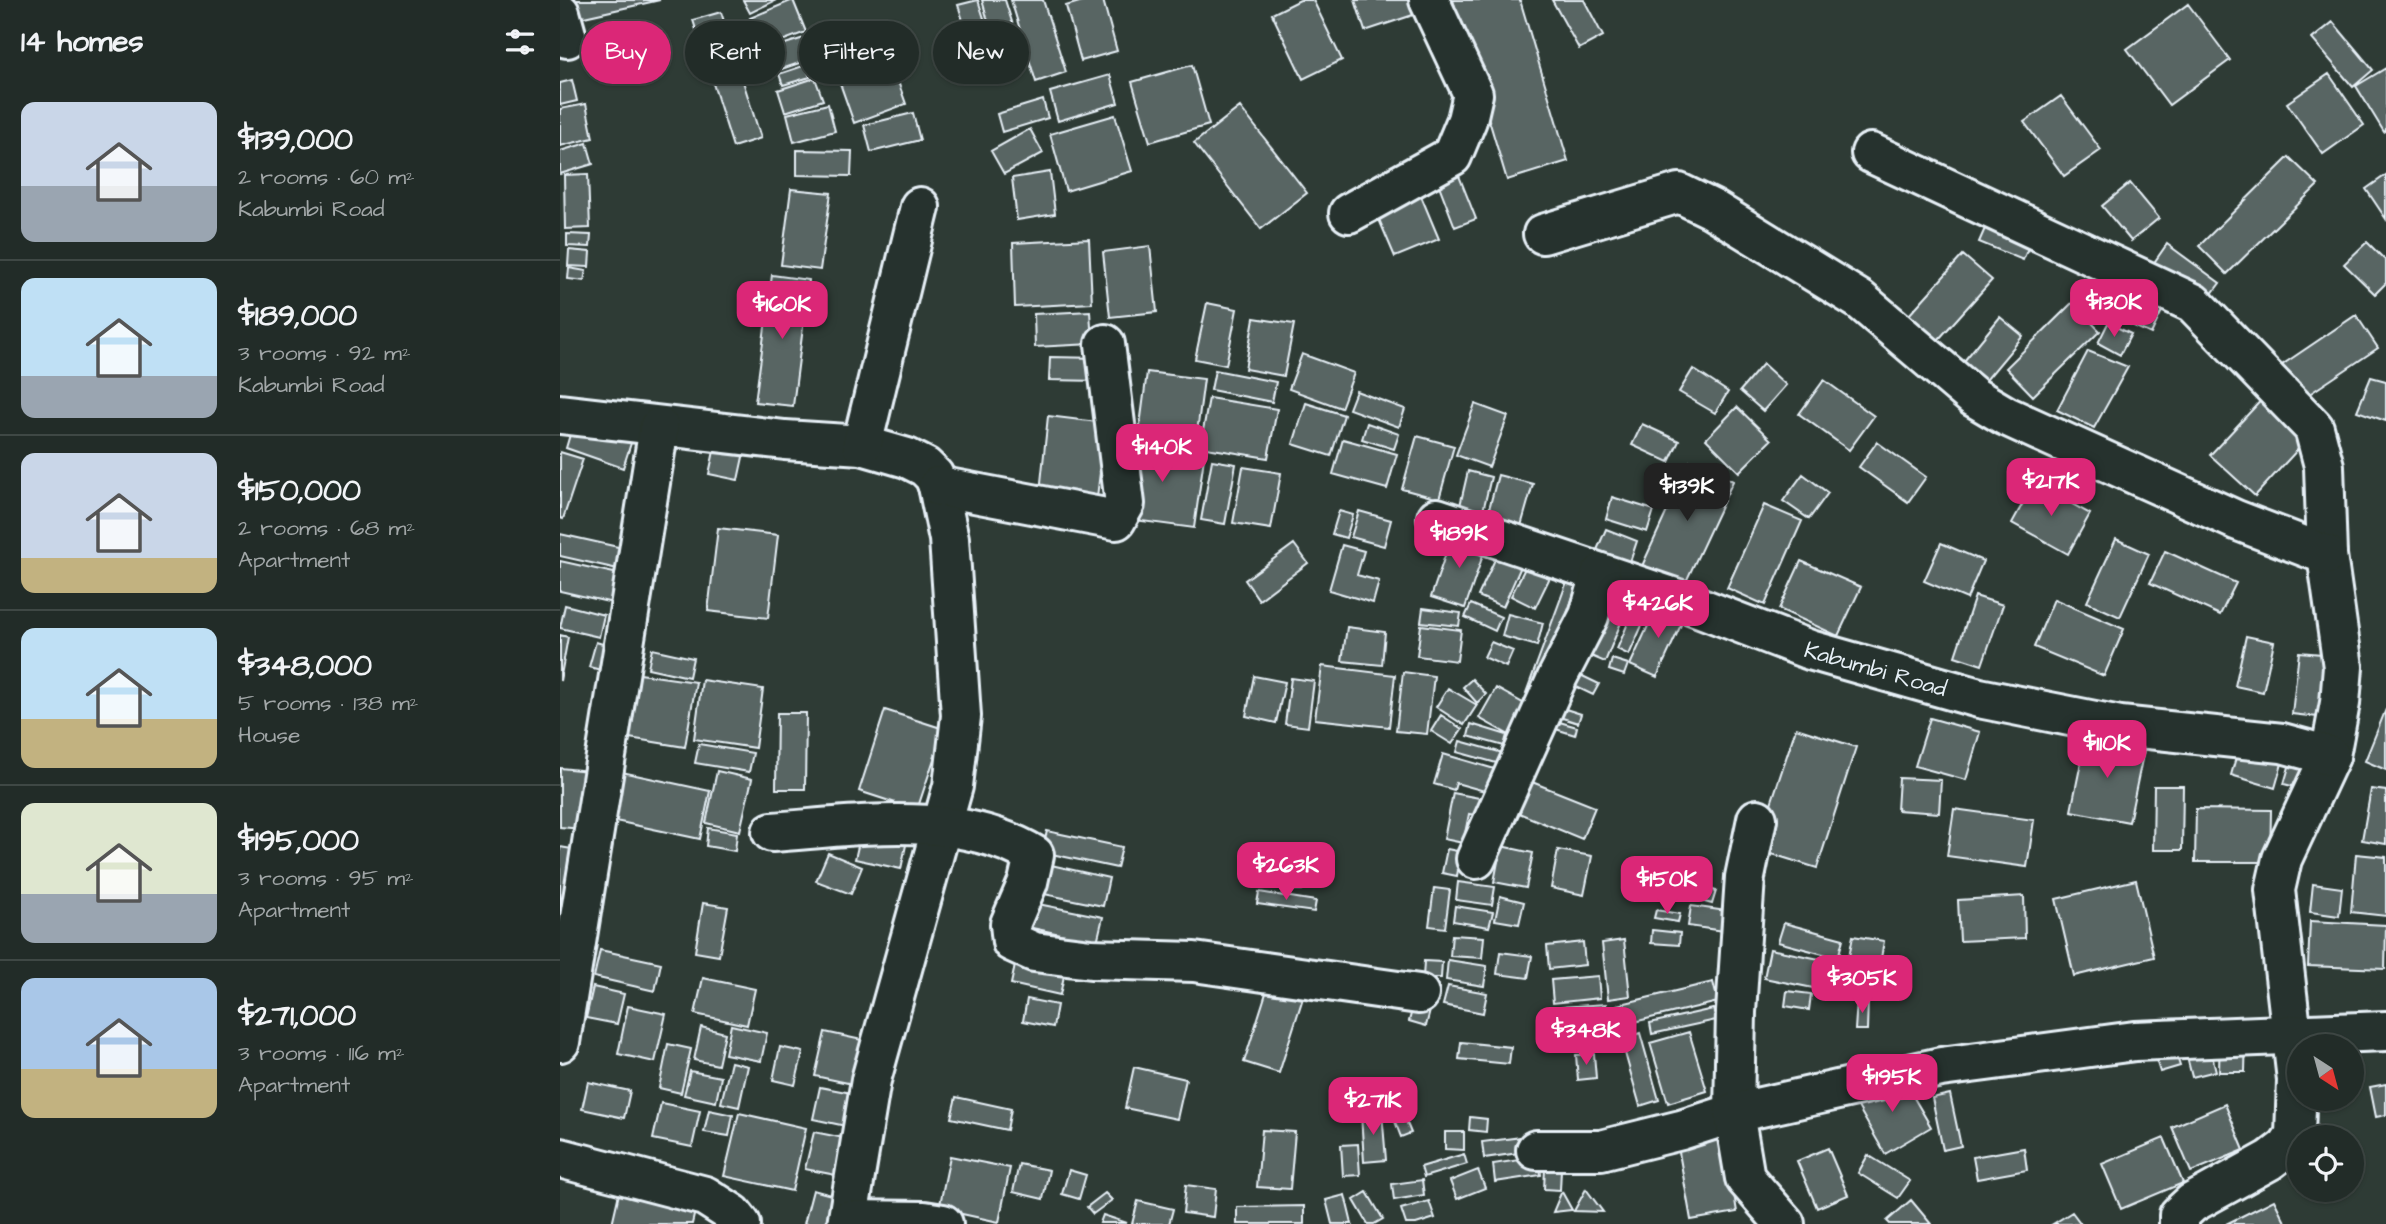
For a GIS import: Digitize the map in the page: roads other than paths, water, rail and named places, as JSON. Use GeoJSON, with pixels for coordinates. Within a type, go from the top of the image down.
{"type":"FeatureCollection","features":[{"type":"Feature","properties":{"kind":"street"},"geometry":{"type":"LineString","coordinates":[[1349,213],[1452,156],[1467,120],[1473,94],[1429,0]]}},
{"type":"Feature","properties":{"kind":"street"},"geometry":{"type":"LineString","coordinates":[[1871,153],[2193,303],[2314,428],[2324,466],[2327,555],[2343,667],[2340,703],[2330,756],[2282,859],[2275,890],[2290,1034]]}},
{"type":"Feature","properties":{"kind":"street"},"geometry":{"type":"LineString","coordinates":[[1543,234],[1679,193],[1712,209],[1860,300],[1974,397],[2006,416],[2236,520],[2327,555]]}},
{"type":"Feature","properties":{"kind":"street"},"geometry":{"type":"LineString","coordinates":[[862,445],[920,208]]}},
{"type":"Feature","properties":{"kind":"street"},"geometry":{"type":"LineString","coordinates":[[938,486],[1116,520],[1125,504],[1105,344]]}},
{"type":"Feature","properties":{"kind":"street"},"geometry":{"type":"LineString","coordinates":[[560,414],[785,440],[862,445],[908,458],[925,467],[934,476],[948,540],[961,716],[953,786],[871,1080],[848,1222],[923,1221],[943,1224]]}},
{"type":"Feature","properties":{"kind":"street"},"geometry":{"type":"LineString","coordinates":[[560,1042],[567,951],[659,427]]}},
{"type":"Feature","properties":{"kind":"street","name":"Kabumbi Road"},"geometry":{"type":"LineString","coordinates":[[1437,519],[1769,633],[1810,650],[1979,698],[2120,726],[2282,743],[2330,756]]}},
{"type":"Feature","properties":{"kind":"street"},"geometry":{"type":"LineString","coordinates":[[1476,859],[1553,688],[1589,616],[1601,574]]}},
{"type":"Feature","properties":{"kind":"street"},"geometry":{"type":"LineString","coordinates":[[1757,819],[1745,877],[1734,1113],[1745,1178],[1785,1224]]}},
{"type":"Feature","properties":{"kind":"street"},"geometry":{"type":"LineString","coordinates":[[772,832],[868,825],[941,825],[1012,842],[1034,855],[1028,883],[1010,924],[1012,943],[1034,952],[1091,959],[1194,962],[1419,994]]}},
{"type":"Feature","properties":{"kind":"street"},"geometry":{"type":"LineString","coordinates":[[2314,1034],[2386,1031]]}},
{"type":"Feature","properties":{"kind":"street"},"geometry":{"type":"LineString","coordinates":[[1536,1150],[1601,1150],[1681,1130],[1734,1113],[1941,1066],[2134,1041],[2287,1035]]}},
{"type":"Feature","properties":{"kind":"street"},"geometry":{"type":"LineString","coordinates":[[2179,1224],[2179,1215],[2192,1203],[2270,1160],[2287,1147],[2295,1135],[2296,1111]]}},
{"type":"Feature","properties":{"kind":"street"},"geometry":{"type":"LineString","coordinates":[[560,1158],[705,1196],[733,1214],[741,1224]]}}]}
